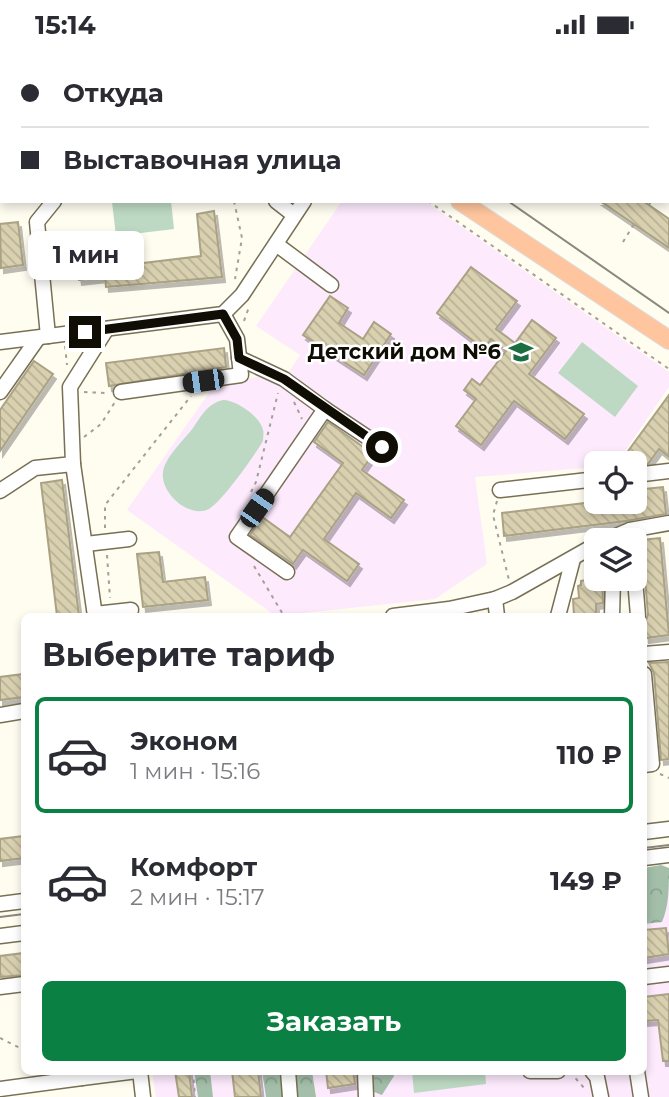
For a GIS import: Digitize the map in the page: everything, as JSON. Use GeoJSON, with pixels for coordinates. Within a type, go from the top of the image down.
{"type":"FeatureCollection","features":[{"type":"Feature","properties":{"kind":"main road"},"geometry":{"type":"LineString","coordinates":[[463,203],[669,340]]}},
{"type":"Feature","properties":{"kind":"street"},"geometry":{"type":"LineString","coordinates":[[0,392],[43,337],[37,222],[52,203]]}},
{"type":"Feature","properties":{"kind":"street"},"geometry":{"type":"LineString","coordinates":[[279,203],[294,215]]}},
{"type":"Feature","properties":{"kind":"street"},"geometry":{"type":"LineString","coordinates":[[0,342],[223,314],[242,295],[303,203]]}},
{"type":"Feature","properties":{"kind":"street"},"geometry":{"type":"LineString","coordinates":[[276,244],[331,285]]}},
{"type":"Feature","properties":{"kind":"street"},"geometry":{"type":"LineString","coordinates":[[121,392],[241,375],[237,339],[223,314]]}},
{"type":"Feature","properties":{"kind":"street"},"geometry":{"type":"LineString","coordinates":[[95,613],[73,464],[72,384],[106,330]]}},
{"type":"Feature","properties":{"kind":"street"},"geometry":{"type":"LineString","coordinates":[[239,358],[287,381],[382,447]]}},
{"type":"Feature","properties":{"kind":"street"},"geometry":{"type":"LineString","coordinates":[[287,572],[237,537],[325,409]]}},
{"type":"Feature","properties":{"kind":"street"},"geometry":{"type":"LineString","coordinates":[[0,491],[35,468],[73,464]]}},
{"type":"Feature","properties":{"kind":"street"},"geometry":{"type":"LineString","coordinates":[[647,474],[669,471]]}},
{"type":"Feature","properties":{"kind":"street"},"geometry":{"type":"LineString","coordinates":[[500,490],[584,480]]}},
{"type":"Feature","properties":{"kind":"street"},"geometry":{"type":"LineString","coordinates":[[647,530],[669,523]]}},
{"type":"Feature","properties":{"kind":"street"},"geometry":{"type":"LineString","coordinates":[[86,544],[129,539]]}},
{"type":"Feature","properties":{"kind":"street"},"geometry":{"type":"LineString","coordinates":[[450,613],[512,592],[584,552]]}},
{"type":"Feature","properties":{"kind":"street"},"geometry":{"type":"LineString","coordinates":[[559,613],[573,559]]}},
{"type":"Feature","properties":{"kind":"street"},"geometry":{"type":"LineString","coordinates":[[612,613],[613,591]]}},
{"type":"Feature","properties":{"kind":"street"},"geometry":{"type":"LineString","coordinates":[[636,591],[638,613]]}},
{"type":"Feature","properties":{"kind":"street"},"geometry":{"type":"LineString","coordinates":[[495,599],[497,613]]}},
{"type":"Feature","properties":{"kind":"street"},"geometry":{"type":"LineString","coordinates":[[103,613],[131,610]]}},
{"type":"Feature","properties":{"kind":"street"},"geometry":{"type":"LineString","coordinates":[[647,654],[669,652]]}},
{"type":"Feature","properties":{"kind":"street"},"geometry":{"type":"LineString","coordinates":[[647,708],[652,764],[647,765]]}},
{"type":"Feature","properties":{"kind":"street"},"geometry":{"type":"LineString","coordinates":[[0,715],[21,712]]}},
{"type":"Feature","properties":{"kind":"street"},"geometry":{"type":"LineString","coordinates":[[647,832],[669,829]]}},
{"type":"Feature","properties":{"kind":"street"},"geometry":{"type":"LineString","coordinates":[[647,859],[669,855]]}},
{"type":"Feature","properties":{"kind":"street"},"geometry":{"type":"LineString","coordinates":[[0,904],[21,901]]}},
{"type":"Feature","properties":{"kind":"street"},"geometry":{"type":"LineString","coordinates":[[0,936],[21,933]]}},
{"type":"Feature","properties":{"kind":"street"},"geometry":{"type":"LineString","coordinates":[[647,977],[669,974]]}},
{"type":"Feature","properties":{"kind":"street"},"geometry":{"type":"LineString","coordinates":[[0,987],[21,984]]}},
{"type":"Feature","properties":{"kind":"street"},"geometry":{"type":"LineString","coordinates":[[0,1089],[82,1075]]}},
{"type":"Feature","properties":{"kind":"street"},"geometry":{"type":"LineString","coordinates":[[139,1075],[144,1097]]}},
{"type":"Feature","properties":{"kind":"street"},"geometry":{"type":"LineString","coordinates":[[288,1075],[290,1097]]}},
{"type":"Feature","properties":{"kind":"street"},"geometry":{"type":"LineString","coordinates":[[365,1075],[366,1097]]}},
{"type":"Feature","properties":{"kind":"street"},"geometry":{"type":"LineString","coordinates":[[595,1075],[601,1097]]}},
{"type":"Feature","properties":{"kind":"street"},"geometry":{"type":"LineString","coordinates":[[637,1075],[640,1097]]}},
{"type":"Feature","properties":{"kind":"path"},"geometry":{"type":"LineString","coordinates":[[234,203],[242,238],[234,287],[242,295]]}},
{"type":"Feature","properties":{"kind":"path"},"geometry":{"type":"LineString","coordinates":[[431,203],[669,369]]}},
{"type":"Feature","properties":{"kind":"path"},"geometry":{"type":"LineString","coordinates":[[623,242],[634,224]]}},
{"type":"Feature","properties":{"kind":"path"},"geometry":{"type":"LineString","coordinates":[[64,335],[72,384],[86,393],[121,392]]}},
{"type":"Feature","properties":{"kind":"path"},"geometry":{"type":"LineString","coordinates":[[111,611],[105,505],[203,381]]}},
{"type":"Feature","properties":{"kind":"path"},"geometry":{"type":"LineString","coordinates":[[287,381],[308,433]]}},
{"type":"Feature","properties":{"kind":"path"},"geometry":{"type":"LineString","coordinates":[[248,500],[256,482],[278,393],[287,381]]}},
{"type":"Feature","properties":{"kind":"path"},"geometry":{"type":"LineString","coordinates":[[72,446],[101,423],[121,392]]}},
{"type":"Feature","properties":{"kind":"path"},"geometry":{"type":"LineString","coordinates":[[500,490],[493,515],[512,592]]}},
{"type":"Feature","properties":{"kind":"path"},"geometry":{"type":"LineString","coordinates":[[250,559],[282,613]]}},
{"type":"Feature","properties":{"kind":"path"},"geometry":{"type":"LineString","coordinates":[[0,1038],[21,1048]]}},
{"type":"Feature","properties":{"kind":"path"},"geometry":{"type":"LineString","coordinates":[[193,1075],[195,1097]]}},
{"type":"Feature","properties":{"kind":"path"},"geometry":{"type":"LineString","coordinates":[[572,1075],[585,1088]]}},
{"type":"Feature","properties":{"kind":"shaded area"},"geometry":{"type":"Polygon","coordinates":[[[341,203],[428,203],[669,372],[669,387],[625,451],[584,451],[584,468],[475,477],[487,564],[435,599],[304,613],[272,613],[127,510],[216,383],[269,375],[284,379],[300,355],[256,326],[341,203]]]}},
{"type":"Feature","properties":{"kind":"shaded area"},"geometry":{"type":"Polygon","coordinates":[[[669,885],[669,1097],[156,1097],[153,1075],[647,1075],[647,887],[669,885]]]}},
{"type":"Feature","properties":{"kind":"green space"},"geometry":{"type":"Polygon","coordinates":[[[112,203],[171,203],[174,229],[116,236],[112,203]]]}},
{"type":"Feature","properties":{"kind":"green space"},"geometry":{"type":"Polygon","coordinates":[[[582,342],[638,386],[615,417],[558,373],[582,342]]]}},
{"type":"Feature","properties":{"kind":"green space"},"geometry":{"type":"Polygon","coordinates":[[[223,400],[247,410],[257,419],[263,431],[263,441],[238,478],[215,505],[201,511],[193,510],[171,496],[163,480],[164,466],[205,411],[223,400]]]}},
{"type":"Feature","properties":{"kind":"green space"},"geometry":{"type":"Polygon","coordinates":[[[661,865],[669,868],[668,896],[662,922],[647,924],[647,867],[661,865]]]}},
{"type":"Feature","properties":{"kind":"green space"},"geometry":{"type":"Polygon","coordinates":[[[195,1075],[210,1075],[213,1097],[198,1097],[195,1075]]]}},
{"type":"Feature","properties":{"kind":"green space"},"geometry":{"type":"Polygon","coordinates":[[[263,1075],[313,1075],[316,1097],[266,1097],[263,1075]]]}},
{"type":"Feature","properties":{"kind":"green space"},"geometry":{"type":"Polygon","coordinates":[[[373,1075],[394,1075],[382,1095],[374,1092],[373,1075]]]}},
{"type":"Feature","properties":{"kind":"green space"},"geometry":{"type":"Polygon","coordinates":[[[412,1075],[485,1075],[486,1084],[414,1093],[412,1075]]]}},
{"type":"Feature","properties":{"kind":"building"},"geometry":{"type":"Polygon","coordinates":[[[603,203],[649,205],[669,219],[669,248],[603,203]]]}},
{"type":"Feature","properties":{"kind":"building"},"geometry":{"type":"Polygon","coordinates":[[[214,211],[222,277],[106,287],[105,277],[79,280],[71,234],[96,233],[99,261],[110,267],[201,256],[197,214],[214,211]]]}},
{"type":"Feature","properties":{"kind":"building"},"geometry":{"type":"Polygon","coordinates":[[[18,222],[23,265],[1,268],[0,224],[18,222]]]}},
{"type":"Feature","properties":{"kind":"building"},"geometry":{"type":"Polygon","coordinates":[[[471,267],[517,301],[496,329],[515,343],[532,320],[556,338],[529,374],[584,414],[565,439],[514,401],[481,445],[456,426],[476,399],[464,390],[472,379],[480,385],[506,351],[491,339],[484,349],[437,313],[471,267]]]}},
{"type":"Feature","properties":{"kind":"building"},"geometry":{"type":"Polygon","coordinates":[[[330,296],[348,308],[339,323],[363,339],[374,322],[391,334],[364,375],[303,335],[330,296]]]}},
{"type":"Feature","properties":{"kind":"building"},"geometry":{"type":"Polygon","coordinates":[[[224,348],[226,367],[109,386],[106,363],[224,348]]]}},
{"type":"Feature","properties":{"kind":"building"},"geometry":{"type":"Polygon","coordinates":[[[34,361],[53,374],[0,451],[0,410],[34,361]]]}},
{"type":"Feature","properties":{"kind":"building"},"geometry":{"type":"Polygon","coordinates":[[[669,395],[669,457],[659,449],[647,464],[647,451],[628,451],[669,395]]]}},
{"type":"Feature","properties":{"kind":"building"},"geometry":{"type":"Polygon","coordinates":[[[328,422],[373,454],[362,470],[404,500],[391,518],[356,493],[324,539],[359,564],[347,581],[303,550],[293,564],[250,535],[262,517],[290,537],[343,463],[314,442],[328,422]]]}},
{"type":"Feature","properties":{"kind":"building"},"geometry":{"type":"Polygon","coordinates":[[[62,480],[79,613],[57,613],[41,483],[62,480]]]}},
{"type":"Feature","properties":{"kind":"building"},"geometry":{"type":"Polygon","coordinates":[[[663,487],[666,514],[504,536],[502,513],[584,503],[584,514],[647,514],[647,489],[663,487]]]}},
{"type":"Feature","properties":{"kind":"building"},"geometry":{"type":"Polygon","coordinates":[[[660,538],[669,635],[647,638],[647,539],[660,538]]]}},
{"type":"Feature","properties":{"kind":"building"},"geometry":{"type":"Polygon","coordinates":[[[159,552],[163,582],[205,577],[208,600],[143,607],[137,554],[159,552]]]}},
{"type":"Feature","properties":{"kind":"building"},"geometry":{"type":"Polygon","coordinates":[[[584,580],[584,591],[602,591],[603,603],[596,604],[596,613],[574,613],[573,599],[579,598],[578,586],[581,581],[584,580]]]}},
{"type":"Feature","properties":{"kind":"building"},"geometry":{"type":"Polygon","coordinates":[[[669,662],[669,759],[661,760],[654,673],[649,663],[669,662]]]}},
{"type":"Feature","properties":{"kind":"building"},"geometry":{"type":"Polygon","coordinates":[[[21,674],[21,697],[0,700],[0,677],[21,674]]]}},
{"type":"Feature","properties":{"kind":"building"},"geometry":{"type":"Polygon","coordinates":[[[21,836],[21,858],[0,861],[0,839],[21,836]]]}},
{"type":"Feature","properties":{"kind":"building"},"geometry":{"type":"Polygon","coordinates":[[[666,928],[669,954],[647,958],[647,930],[666,928]]]}},
{"type":"Feature","properties":{"kind":"building"},"geometry":{"type":"Polygon","coordinates":[[[21,953],[21,975],[0,977],[0,956],[21,953]]]}},
{"type":"Feature","properties":{"kind":"building"},"geometry":{"type":"Polygon","coordinates":[[[669,994],[669,1061],[663,1061],[658,1020],[647,1021],[647,997],[669,994]]]}},
{"type":"Feature","properties":{"kind":"building"},"geometry":{"type":"Polygon","coordinates":[[[176,1075],[189,1075],[192,1097],[179,1097],[176,1075]]]}},
{"type":"Feature","properties":{"kind":"building"},"geometry":{"type":"Polygon","coordinates":[[[232,1075],[258,1075],[261,1097],[235,1097],[232,1075]]]}},
{"type":"Feature","properties":{"kind":"building"},"geometry":{"type":"Polygon","coordinates":[[[326,1075],[354,1075],[355,1084],[328,1088],[326,1075]]]}},
{"type":"Feature","properties":{"kind":"tram line"},"geometry":{"type":"LineString","coordinates":[[511,203],[669,313]]}},
{"type":"Feature","properties":{"kind":"tram line"},"geometry":{"type":"LineString","coordinates":[[647,848],[669,845]]}},
{"type":"Feature","properties":{"kind":"tram line"},"geometry":{"type":"LineString","coordinates":[[0,917],[21,914]]}},
{"type":"Feature","properties":{"kind":"place","name":"Детский дом №6"},"geometry":{"type":"Point","coordinates":[521,352]}},
{"type":"Feature","properties":{"kind":"route"},"geometry":{"type":"LineString","coordinates":[[85,332],[223,314],[237,339],[239,358],[284,379],[382,447]]}}]}
